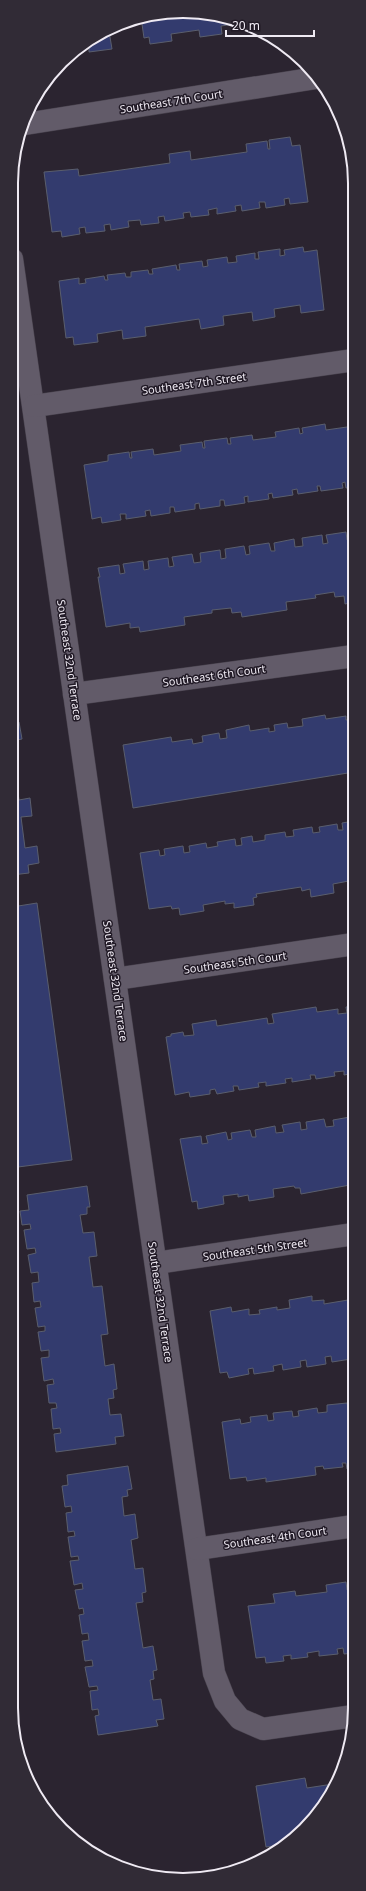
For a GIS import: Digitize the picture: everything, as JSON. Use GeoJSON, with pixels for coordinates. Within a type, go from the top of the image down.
{"type":"FeatureCollection","features":[{"type":"Feature","properties":{"kind":"street","name":"Southeast 7th Court"},"geometry":{"type":"LineString","coordinates":[[30,123],[311,79]]}},
{"type":"Feature","properties":{"kind":"street","name":"Southeast 32nd Terrace"},"geometry":{"type":"LineString","coordinates":[[18,299],[214,1673],[224,1701],[240,1719],[263,1729],[348,1717]]}},
{"type":"Feature","properties":{"kind":"street","name":"Southeast 7th Street"},"geometry":{"type":"LineString","coordinates":[[34,406],[348,361]]}},
{"type":"Feature","properties":{"kind":"street","name":"Southeast 6th Court"},"geometry":{"type":"LineString","coordinates":[[74,694],[348,657]]}},
{"type":"Feature","properties":{"kind":"street","name":"Southeast 5th Court"},"geometry":{"type":"LineString","coordinates":[[115,979],[348,945]]}},
{"type":"Feature","properties":{"kind":"street","name":"Southeast 5th Street"},"geometry":{"type":"LineString","coordinates":[[156,1263],[348,1235]]}},
{"type":"Feature","properties":{"kind":"street","name":"Southeast 4th Court"},"geometry":{"type":"LineString","coordinates":[[197,1549],[348,1527]]}},
{"type":"Feature","properties":{"kind":"building"},"geometry":{"type":"Polygon","coordinates":[[[194,18],[229,25],[221,26],[222,34],[200,37],[199,30],[171,34],[172,41],[150,44],[149,37],[144,38],[142,23],[161,19],[194,18]]]}},
{"type":"Feature","properties":{"kind":"building"},"geometry":{"type":"Polygon","coordinates":[[[110,35],[112,49],[89,52],[89,48],[110,35]]]}},
{"type":"Feature","properties":{"kind":"building"},"geometry":{"type":"Polygon","coordinates":[[[290,137],[292,146],[300,145],[308,202],[290,204],[289,198],[284,199],[285,205],[266,208],[265,202],[259,202],[260,208],[242,211],[241,205],[235,206],[236,211],[217,214],[217,208],[208,210],[209,215],[191,217],[190,212],[183,213],[184,218],[165,221],[164,216],[158,217],[159,223],[141,225],[140,220],[128,221],[129,227],[111,230],[110,224],[104,225],[105,231],[86,233],[85,227],[79,228],[80,234],[62,237],[61,231],[52,232],[44,172],[78,169],[79,176],[170,163],[169,154],[190,151],[191,160],[247,152],[246,144],[267,141],[268,149],[270,149],[269,140],[290,137]]]}},
{"type":"Feature","properties":{"kind":"building"},"geometry":{"type":"Polygon","coordinates":[[[303,247],[304,252],[317,250],[324,310],[301,313],[300,305],[274,309],[275,317],[253,321],[252,312],[223,316],[224,325],[201,329],[199,319],[145,327],[146,336],[123,339],[122,330],[97,334],[98,342],[74,345],[73,337],[66,338],[59,281],[79,278],[79,284],[86,283],[85,279],[104,276],[105,280],[108,280],[107,275],[125,273],[126,277],[131,277],[131,272],[148,270],[149,274],[153,274],[152,269],[176,265],[177,270],[180,270],[179,264],[202,261],[203,267],[208,266],[207,260],[227,257],[228,263],[237,262],[236,256],[255,253],[255,259],[259,259],[258,252],[280,249],[280,256],[285,255],[284,250],[303,247]]]}},
{"type":"Feature","properties":{"kind":"building"},"geometry":{"type":"Polygon","coordinates":[[[325,424],[326,430],[348,427],[348,488],[346,488],[345,482],[342,483],[343,488],[321,491],[320,486],[317,486],[318,491],[298,494],[297,489],[292,490],[293,495],[273,498],[272,493],[268,494],[269,499],[248,502],[248,496],[244,497],[245,503],[225,506],[224,500],[220,500],[220,506],[200,509],[199,503],[195,504],[195,509],[175,512],[174,507],[170,507],[170,513],[151,516],[150,510],[145,511],[146,516],[126,519],[126,514],[120,514],[121,520],[102,523],[101,517],[92,519],[84,465],[108,461],[108,455],[129,452],[130,458],[132,458],[131,452],[153,449],[154,455],[181,451],[180,445],[202,442],[203,448],[205,448],[204,441],[227,438],[228,444],[231,444],[230,438],[252,435],[253,440],[276,437],[275,432],[299,428],[300,434],[303,433],[302,428],[325,424]]]}},
{"type":"Feature","properties":{"kind":"building"},"geometry":{"type":"Polygon","coordinates":[[[346,532],[348,603],[345,604],[344,596],[335,597],[334,592],[315,595],[316,598],[286,602],[287,610],[242,617],[241,612],[232,613],[231,608],[212,610],[212,613],[184,617],[185,625],[140,632],[139,627],[130,628],[130,623],[106,627],[98,577],[100,577],[98,568],[119,565],[120,574],[125,573],[123,564],[143,561],[144,570],[149,569],[148,561],[168,558],[169,567],[174,566],[172,557],[192,554],[194,563],[201,562],[200,553],[220,550],[221,559],[226,558],[225,549],[244,546],[246,555],[250,554],[249,546],[269,543],[271,551],[275,551],[274,543],[294,539],[295,547],[303,546],[302,538],[322,535],[323,544],[328,543],[326,535],[346,532]]]}},
{"type":"Feature","properties":{"kind":"building"},"geometry":{"type":"Polygon","coordinates":[[[325,715],[326,719],[346,716],[346,720],[348,720],[348,773],[133,808],[123,745],[171,737],[172,742],[192,739],[193,744],[203,742],[202,736],[219,733],[220,739],[227,738],[226,730],[249,725],[250,731],[269,728],[269,732],[275,731],[274,725],[287,723],[288,728],[303,726],[302,719],[325,715]]]}},
{"type":"Feature","properties":{"kind":"building"},"geometry":{"type":"Polygon","coordinates":[[[18,722],[22,739],[18,740],[18,722]]]}},
{"type":"Feature","properties":{"kind":"building"},"geometry":{"type":"Polygon","coordinates":[[[18,793],[19,800],[30,798],[32,816],[21,817],[25,848],[37,846],[39,863],[28,865],[29,873],[18,874],[18,793]]]}},
{"type":"Feature","properties":{"kind":"building"},"geometry":{"type":"Polygon","coordinates":[[[348,822],[348,881],[333,884],[334,893],[311,897],[310,889],[302,891],[301,887],[256,894],[257,897],[253,898],[254,905],[234,908],[234,903],[225,904],[225,901],[203,905],[204,911],[180,915],[179,908],[172,909],[171,906],[149,909],[140,853],[159,850],[160,856],[165,855],[164,849],[183,846],[184,853],[190,852],[189,846],[206,843],[207,848],[218,846],[217,842],[235,839],[236,846],[242,845],[241,838],[252,836],[253,842],[265,840],[265,835],[285,832],[286,837],[294,836],[293,830],[312,827],[313,833],[320,832],[319,827],[337,824],[338,830],[343,830],[342,823],[348,822]]]}},
{"type":"Feature","properties":{"kind":"building"},"geometry":{"type":"Polygon","coordinates":[[[37,903],[72,1160],[18,1167],[18,906],[37,903]]]}},
{"type":"Feature","properties":{"kind":"building"},"geometry":{"type":"Polygon","coordinates":[[[316,1007],[317,1012],[338,1009],[338,1014],[347,1013],[346,1007],[348,1007],[348,1074],[344,1075],[344,1071],[334,1072],[335,1076],[316,1079],[315,1075],[310,1075],[311,1079],[292,1082],[292,1078],[285,1079],[286,1083],[266,1086],[266,1082],[258,1083],[259,1087],[239,1090],[238,1086],[233,1086],[234,1091],[217,1094],[215,1089],[210,1090],[210,1094],[190,1097],[189,1092],[175,1095],[166,1037],[171,1036],[171,1034],[183,1032],[184,1036],[194,1035],[192,1024],[216,1020],[217,1026],[267,1018],[268,1024],[274,1023],[272,1014],[316,1007]]]}},
{"type":"Feature","properties":{"kind":"building"},"geometry":{"type":"Polygon","coordinates":[[[348,1117],[348,1185],[301,1194],[300,1188],[295,1188],[294,1186],[273,1189],[274,1197],[249,1201],[248,1195],[238,1197],[238,1194],[223,1196],[224,1204],[198,1209],[197,1201],[192,1202],[180,1139],[201,1136],[202,1144],[208,1143],[206,1136],[226,1132],[228,1140],[232,1139],[231,1133],[250,1130],[252,1137],[256,1137],[255,1130],[275,1126],[276,1133],[284,1132],[282,1125],[300,1122],[301,1130],[307,1129],[306,1122],[324,1119],[326,1127],[334,1126],[333,1120],[348,1117]]]}},
{"type":"Feature","properties":{"kind":"building"},"geometry":{"type":"Polygon","coordinates":[[[87,1186],[90,1207],[87,1207],[87,1214],[80,1215],[83,1233],[94,1232],[97,1256],[89,1257],[93,1287],[102,1286],[108,1334],[101,1335],[105,1366],[114,1364],[117,1389],[113,1390],[114,1398],[108,1399],[110,1415],[121,1414],[124,1436],[115,1437],[116,1444],[56,1452],[54,1434],[61,1433],[60,1428],[53,1429],[51,1409],[57,1408],[56,1403],[49,1403],[47,1385],[54,1384],[53,1379],[44,1381],[41,1358],[49,1357],[49,1350],[41,1351],[38,1332],[45,1331],[45,1326],[38,1327],[35,1308],[41,1307],[40,1301],[34,1302],[32,1283],[39,1282],[38,1272],[31,1273],[28,1255],[36,1253],[35,1248],[27,1249],[24,1230],[31,1229],[30,1224],[22,1225],[20,1211],[29,1210],[27,1195],[87,1186]]]}},
{"type":"Feature","properties":{"kind":"building"},"geometry":{"type":"Polygon","coordinates":[[[312,1296],[312,1301],[324,1300],[324,1304],[348,1300],[348,1359],[332,1362],[331,1356],[325,1357],[326,1364],[307,1367],[306,1360],[300,1361],[301,1367],[283,1370],[282,1364],[273,1366],[274,1371],[254,1374],[253,1368],[248,1369],[249,1374],[229,1378],[227,1372],[220,1373],[210,1311],[231,1307],[232,1312],[249,1309],[249,1315],[260,1314],[259,1310],[277,1307],[277,1310],[290,1308],[289,1300],[312,1296]]]}},
{"type":"Feature","properties":{"kind":"building"},"geometry":{"type":"Polygon","coordinates":[[[347,1403],[348,1469],[346,1463],[342,1463],[343,1467],[324,1469],[323,1466],[315,1467],[316,1475],[266,1482],[266,1478],[247,1481],[246,1477],[230,1479],[222,1422],[240,1419],[241,1424],[251,1422],[250,1417],[267,1415],[268,1421],[274,1420],[273,1413],[292,1411],[293,1417],[299,1416],[298,1411],[317,1408],[318,1413],[327,1412],[327,1405],[347,1403]]]}},
{"type":"Feature","properties":{"kind":"building"},"geometry":{"type":"Polygon","coordinates":[[[128,1466],[132,1489],[127,1490],[128,1496],[122,1497],[124,1516],[135,1514],[138,1538],[131,1540],[135,1569],[143,1568],[146,1592],[142,1593],[143,1602],[136,1603],[143,1648],[153,1646],[157,1670],[153,1671],[154,1679],[150,1680],[153,1700],[161,1699],[164,1719],[156,1720],[158,1726],[98,1735],[95,1716],[99,1715],[98,1709],[92,1710],[90,1691],[98,1690],[97,1686],[89,1687],[85,1667],[93,1666],[92,1660],[85,1661],[82,1641],[89,1640],[88,1633],[82,1634],[79,1615],[84,1614],[83,1608],[79,1609],[75,1590],[83,1589],[82,1583],[74,1585],[70,1561],[79,1560],[78,1556],[71,1557],[68,1537],[75,1536],[74,1531],[68,1532],[66,1513],[72,1512],[71,1506],[65,1507],[62,1486],[68,1485],[67,1475],[128,1466]]]}},
{"type":"Feature","properties":{"kind":"building"},"geometry":{"type":"Polygon","coordinates":[[[346,1582],[348,1654],[344,1654],[343,1648],[337,1649],[338,1654],[319,1656],[319,1651],[307,1653],[308,1657],[291,1659],[291,1655],[283,1656],[284,1661],[266,1663],[265,1657],[256,1658],[248,1606],[275,1603],[273,1594],[295,1591],[296,1596],[327,1592],[326,1585],[346,1582]]]}},
{"type":"Feature","properties":{"kind":"building"},"geometry":{"type":"Polygon","coordinates":[[[305,1778],[307,1788],[329,1785],[320,1800],[300,1825],[273,1846],[266,1847],[256,1786],[305,1778]]]}}]}
